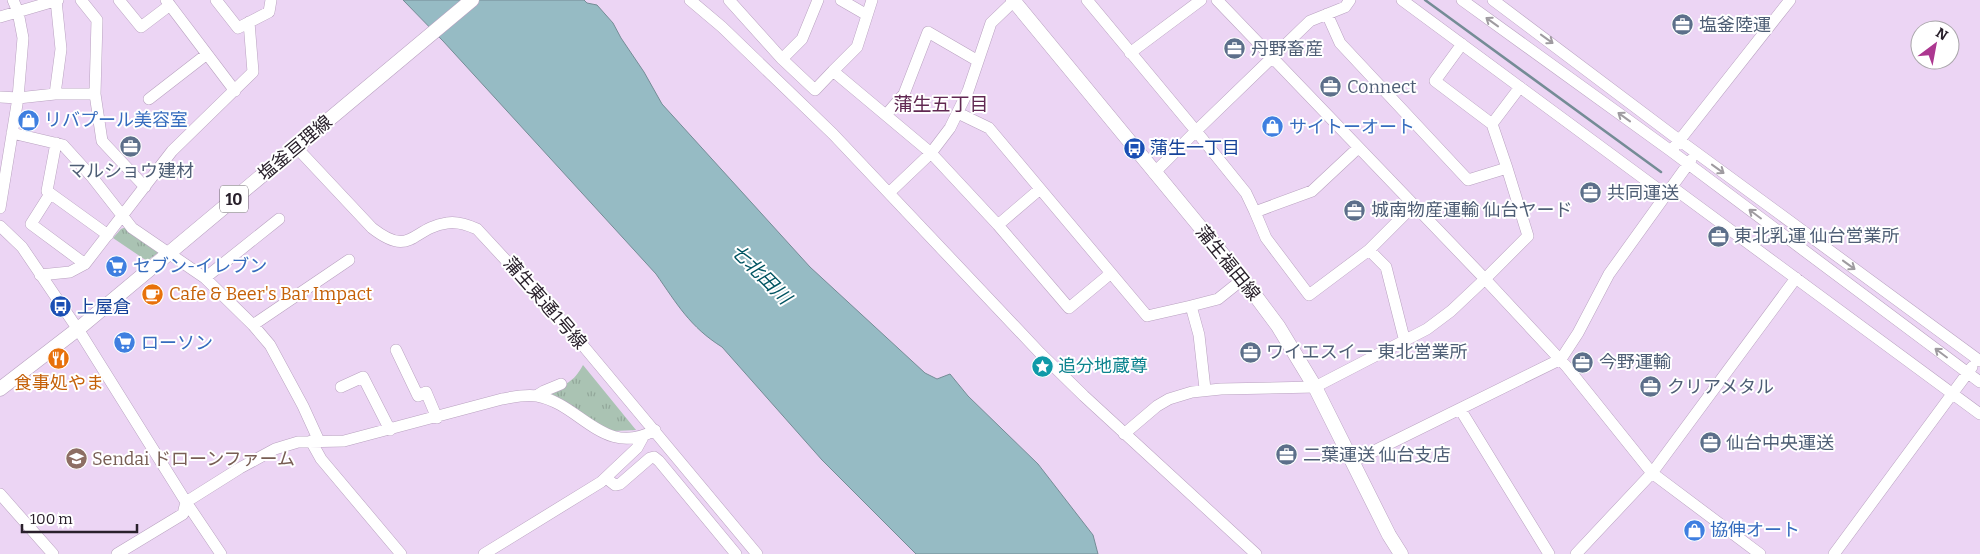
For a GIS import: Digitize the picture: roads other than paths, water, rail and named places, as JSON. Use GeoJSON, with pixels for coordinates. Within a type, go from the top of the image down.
{"type":"FeatureCollection","features":[{"type":"Feature","properties":{"kind":"main road","name":"塩釜亘理線"},"geometry":{"type":"LineString","coordinates":[[0,389],[77,329],[472,0]]}},
{"type":"Feature","properties":{"kind":"main road","name":"蒲生福田線"},"geometry":{"type":"LineString","coordinates":[[1014,0],[1242,279],[1278,326],[1315,387],[1389,534],[1401,554]]}},
{"type":"Feature","properties":{"kind":"street"},"geometry":{"type":"LineString","coordinates":[[0,208],[18,98],[23,38],[18,12],[13,0]]}},
{"type":"Feature","properties":{"kind":"street"},"geometry":{"type":"LineString","coordinates":[[0,16],[57,0],[61,49],[55,94]]}},
{"type":"Feature","properties":{"kind":"street"},"geometry":{"type":"LineString","coordinates":[[81,0],[97,20],[95,94],[102,141],[145,187]]}},
{"type":"Feature","properties":{"kind":"street"},"geometry":{"type":"LineString","coordinates":[[119,0],[141,28],[168,3],[236,91]]}},
{"type":"Feature","properties":{"kind":"street"},"geometry":{"type":"LineString","coordinates":[[216,0],[238,28],[269,12],[271,0]]}},
{"type":"Feature","properties":{"kind":"street"},"geometry":{"type":"LineString","coordinates":[[690,0],[709,15],[833,134],[890,192],[1040,353],[1124,434],[1256,554]]}},
{"type":"Feature","properties":{"kind":"street"},"geometry":{"type":"LineString","coordinates":[[729,0],[782,59],[814,90],[857,47],[872,0]]}},
{"type":"Feature","properties":{"kind":"street"},"geometry":{"type":"LineString","coordinates":[[782,59],[802,39],[818,0]]}},
{"type":"Feature","properties":{"kind":"street"},"geometry":{"type":"LineString","coordinates":[[840,0],[867,15]]}},
{"type":"Feature","properties":{"kind":"street"},"geometry":{"type":"LineString","coordinates":[[890,192],[931,153],[958,113],[991,23],[1014,0]]}},
{"type":"Feature","properties":{"kind":"street"},"geometry":{"type":"LineString","coordinates":[[1088,0],[1246,193],[1266,238],[1309,295],[1369,250],[1414,206]]}},
{"type":"Feature","properties":{"kind":"street"},"geometry":{"type":"LineString","coordinates":[[1130,53],[1201,0]]}},
{"type":"Feature","properties":{"kind":"street"},"geometry":{"type":"LineString","coordinates":[[1217,0],[1561,359],[1652,473],[1760,554]]}},
{"type":"Feature","properties":{"kind":"street"},"geometry":{"type":"LineString","coordinates":[[1154,173],[1310,21],[1345,6],[1350,0]]}},
{"type":"Feature","properties":{"kind":"street"},"geometry":{"type":"LineString","coordinates":[[1402,0],[1520,87],[1796,278],[1980,414]]}},
{"type":"Feature","properties":{"kind":"street"},"geometry":{"type":"LineString","coordinates":[[1462,0],[1671,151],[1980,382]]}},
{"type":"Feature","properties":{"kind":"street"},"geometry":{"type":"LineString","coordinates":[[1493,0],[1679,140],[1979,360],[1834,554]]}},
{"type":"Feature","properties":{"kind":"street"},"geometry":{"type":"LineString","coordinates":[[1671,151],[1790,0]]}},
{"type":"Feature","properties":{"kind":"street"},"geometry":{"type":"LineString","coordinates":[[1327,14],[1340,43],[1468,180],[1507,168]]}},
{"type":"Feature","properties":{"kind":"street"},"geometry":{"type":"LineString","coordinates":[[40,275],[70,272],[85,264],[172,151],[236,91],[253,72],[248,22]]}},
{"type":"Feature","properties":{"kind":"street"},"geometry":{"type":"LineString","coordinates":[[886,115],[904,94],[928,32],[978,61]]}},
{"type":"Feature","properties":{"kind":"street"},"geometry":{"type":"LineString","coordinates":[[1124,434],[1157,406],[1180,395],[1205,390],[1315,387],[1427,329],[1451,311],[1485,280],[1528,236],[1492,124],[1435,81],[1462,44]]}},
{"type":"Feature","properties":{"kind":"street"},"geometry":{"type":"LineString","coordinates":[[149,100],[207,54]]}},
{"type":"Feature","properties":{"kind":"street"},"geometry":{"type":"LineString","coordinates":[[834,71],[931,153],[998,224],[1069,308],[1110,274]]}},
{"type":"Feature","properties":{"kind":"street"},"geometry":{"type":"LineString","coordinates":[[1492,124],[1520,87]]}},
{"type":"Feature","properties":{"kind":"street"},"geometry":{"type":"LineString","coordinates":[[0,97],[18,98],[55,94],[95,94]]}},
{"type":"Feature","properties":{"kind":"street"},"geometry":{"type":"LineString","coordinates":[[958,113],[989,128],[1147,316],[1218,300],[1242,279]]}},
{"type":"Feature","properties":{"kind":"street"},"geometry":{"type":"LineString","coordinates":[[12,133],[63,145],[92,177],[132,228],[205,278],[253,325],[270,345],[303,406],[321,459],[401,554]]}},
{"type":"Feature","properties":{"kind":"street"},"geometry":{"type":"LineString","coordinates":[[56,143],[47,191],[108,235]]}},
{"type":"Feature","properties":{"kind":"street","name":"蒲生東通1号線"},"geometry":{"type":"LineString","coordinates":[[296,147],[372,228],[395,242],[409,241],[433,226],[448,222],[463,224],[477,229],[565,324],[757,554]]}},
{"type":"Feature","properties":{"kind":"street"},"geometry":{"type":"LineString","coordinates":[[1255,212],[1312,191],[1358,148]]}},
{"type":"Feature","properties":{"kind":"street"},"geometry":{"type":"LineString","coordinates":[[1352,462],[1561,359],[1578,333],[1609,274],[1697,153]]}},
{"type":"Feature","properties":{"kind":"street"},"geometry":{"type":"LineString","coordinates":[[998,224],[1040,189]]}},
{"type":"Feature","properties":{"kind":"street"},"geometry":{"type":"LineString","coordinates":[[50,194],[31,224],[85,264]]}},
{"type":"Feature","properties":{"kind":"street"},"geometry":{"type":"LineString","coordinates":[[205,278],[279,219]]}},
{"type":"Feature","properties":{"kind":"street"},"geometry":{"type":"LineString","coordinates":[[0,226],[22,247],[77,329],[221,554]]}},
{"type":"Feature","properties":{"kind":"street"},"geometry":{"type":"LineString","coordinates":[[1369,250],[1386,267],[1405,342]]}},
{"type":"Feature","properties":{"kind":"street"},"geometry":{"type":"LineString","coordinates":[[253,325],[349,260]]}},
{"type":"Feature","properties":{"kind":"street"},"geometry":{"type":"LineString","coordinates":[[1576,554],[1652,473],[1796,278]]}},
{"type":"Feature","properties":{"kind":"street"},"geometry":{"type":"LineString","coordinates":[[1191,306],[1199,335],[1205,390]]}},
{"type":"Feature","properties":{"kind":"street"},"geometry":{"type":"LineString","coordinates":[[396,350],[418,396],[426,392],[437,418]]}},
{"type":"Feature","properties":{"kind":"street"},"geometry":{"type":"LineString","coordinates":[[341,387],[363,377],[390,430]]}},
{"type":"Feature","properties":{"kind":"street"},"geometry":{"type":"LineString","coordinates":[[536,396],[544,390],[561,384]]}},
{"type":"Feature","properties":{"kind":"street"},"geometry":{"type":"LineString","coordinates":[[117,554],[184,514],[186,502],[240,468],[275,449],[298,442],[344,441],[437,418],[502,399],[524,396],[536,396],[563,408],[601,433],[616,438],[633,439],[643,437],[655,430]]}},
{"type":"Feature","properties":{"kind":"street"},"geometry":{"type":"LineString","coordinates":[[1460,409],[1549,554]]}},
{"type":"Feature","properties":{"kind":"street"},"geometry":{"type":"LineString","coordinates":[[484,554],[500,550],[606,478],[637,448],[643,437]]}},
{"type":"Feature","properties":{"kind":"street"},"geometry":{"type":"LineString","coordinates":[[606,478],[615,486],[620,484],[650,458],[654,457],[736,554]]}},
{"type":"Feature","properties":{"kind":"street"},"geometry":{"type":"LineString","coordinates":[[0,494],[53,554]]}},
{"type":"Feature","properties":{"kind":"water","name":"七北田川"},"geometry":{"type":"Polygon","coordinates":[[[403,0],[584,0],[587,3],[597,5],[613,23],[662,104],[810,267],[925,373],[937,379],[950,374],[968,396],[1038,464],[1093,535],[1098,554],[916,554],[822,460],[722,347],[693,323],[656,274],[443,41],[403,0]]]}},
{"type":"Feature","properties":{"kind":"waterway"},"geometry":{"type":"LineString","coordinates":[[1425,0],[1661,172]]}},
{"type":"Feature","properties":{"kind":"place","name":"塩釜陸運"},"geometry":{"type":"Point","coordinates":[1683,25]}},
{"type":"Feature","properties":{"kind":"place","name":"丹野畜産"},"geometry":{"type":"Point","coordinates":[1235,49]}},
{"type":"Feature","properties":{"kind":"place","name":"Connect"},"geometry":{"type":"Point","coordinates":[1331,87]}},
{"type":"Feature","properties":{"kind":"place","name":"リバプール美容室"},"geometry":{"type":"Point","coordinates":[28,120]}},
{"type":"Feature","properties":{"kind":"place","name":"サイトーオート"},"geometry":{"type":"Point","coordinates":[1273,127]}},
{"type":"Feature","properties":{"kind":"place","name":"マルショウ建材"},"geometry":{"type":"Point","coordinates":[131,146]}},
{"type":"Feature","properties":{"kind":"place","name":"蒲生一丁目"},"geometry":{"type":"Point","coordinates":[1134,148]}},
{"type":"Feature","properties":{"kind":"place","name":"共同運送"},"geometry":{"type":"Point","coordinates":[1591,193]}},
{"type":"Feature","properties":{"kind":"place","name":"城南物産運輸 仙台ヤード"},"geometry":{"type":"Point","coordinates":[1355,210]}},
{"type":"Feature","properties":{"kind":"place","name":"東北乳運 仙台営業所"},"geometry":{"type":"Point","coordinates":[1718,236]}},
{"type":"Feature","properties":{"kind":"place","name":"セブン-イレブン"},"geometry":{"type":"Point","coordinates":[117,266]}},
{"type":"Feature","properties":{"kind":"place","name":"Cafe & Beer's Bar Impact"},"geometry":{"type":"Point","coordinates":[153,294]}},
{"type":"Feature","properties":{"kind":"place","name":"上屋倉"},"geometry":{"type":"Point","coordinates":[61,307]}},
{"type":"Feature","properties":{"kind":"place","name":"ローソン"},"geometry":{"type":"Point","coordinates":[125,343]}},
{"type":"Feature","properties":{"kind":"place","name":"ワイエスイー 東北営業所"},"geometry":{"type":"Point","coordinates":[1250,352]}},
{"type":"Feature","properties":{"kind":"place","name":"食事処やま"},"geometry":{"type":"Point","coordinates":[59,358]}},
{"type":"Feature","properties":{"kind":"place","name":"今野運輸"},"geometry":{"type":"Point","coordinates":[1583,362]}},
{"type":"Feature","properties":{"kind":"place","name":"追分地蔵尊"},"geometry":{"type":"Point","coordinates":[1042,366]}},
{"type":"Feature","properties":{"kind":"place","name":"クリアメタル"},"geometry":{"type":"Point","coordinates":[1651,387]}},
{"type":"Feature","properties":{"kind":"place","name":"仙台中央運送"},"geometry":{"type":"Point","coordinates":[1710,443]}},
{"type":"Feature","properties":{"kind":"place","name":"二葉運送 仙台支店"},"geometry":{"type":"Point","coordinates":[1287,455]}},
{"type":"Feature","properties":{"kind":"place","name":"Sendai ドローンファーム"},"geometry":{"type":"Point","coordinates":[76,459]}},
{"type":"Feature","properties":{"kind":"place","name":"協伸オート"},"geometry":{"type":"Point","coordinates":[1694,530]}},
{"type":"Feature","properties":{"kind":"district","name":"蒲生五丁目"},"geometry":{"type":"Point","coordinates":[941,104]}}]}
